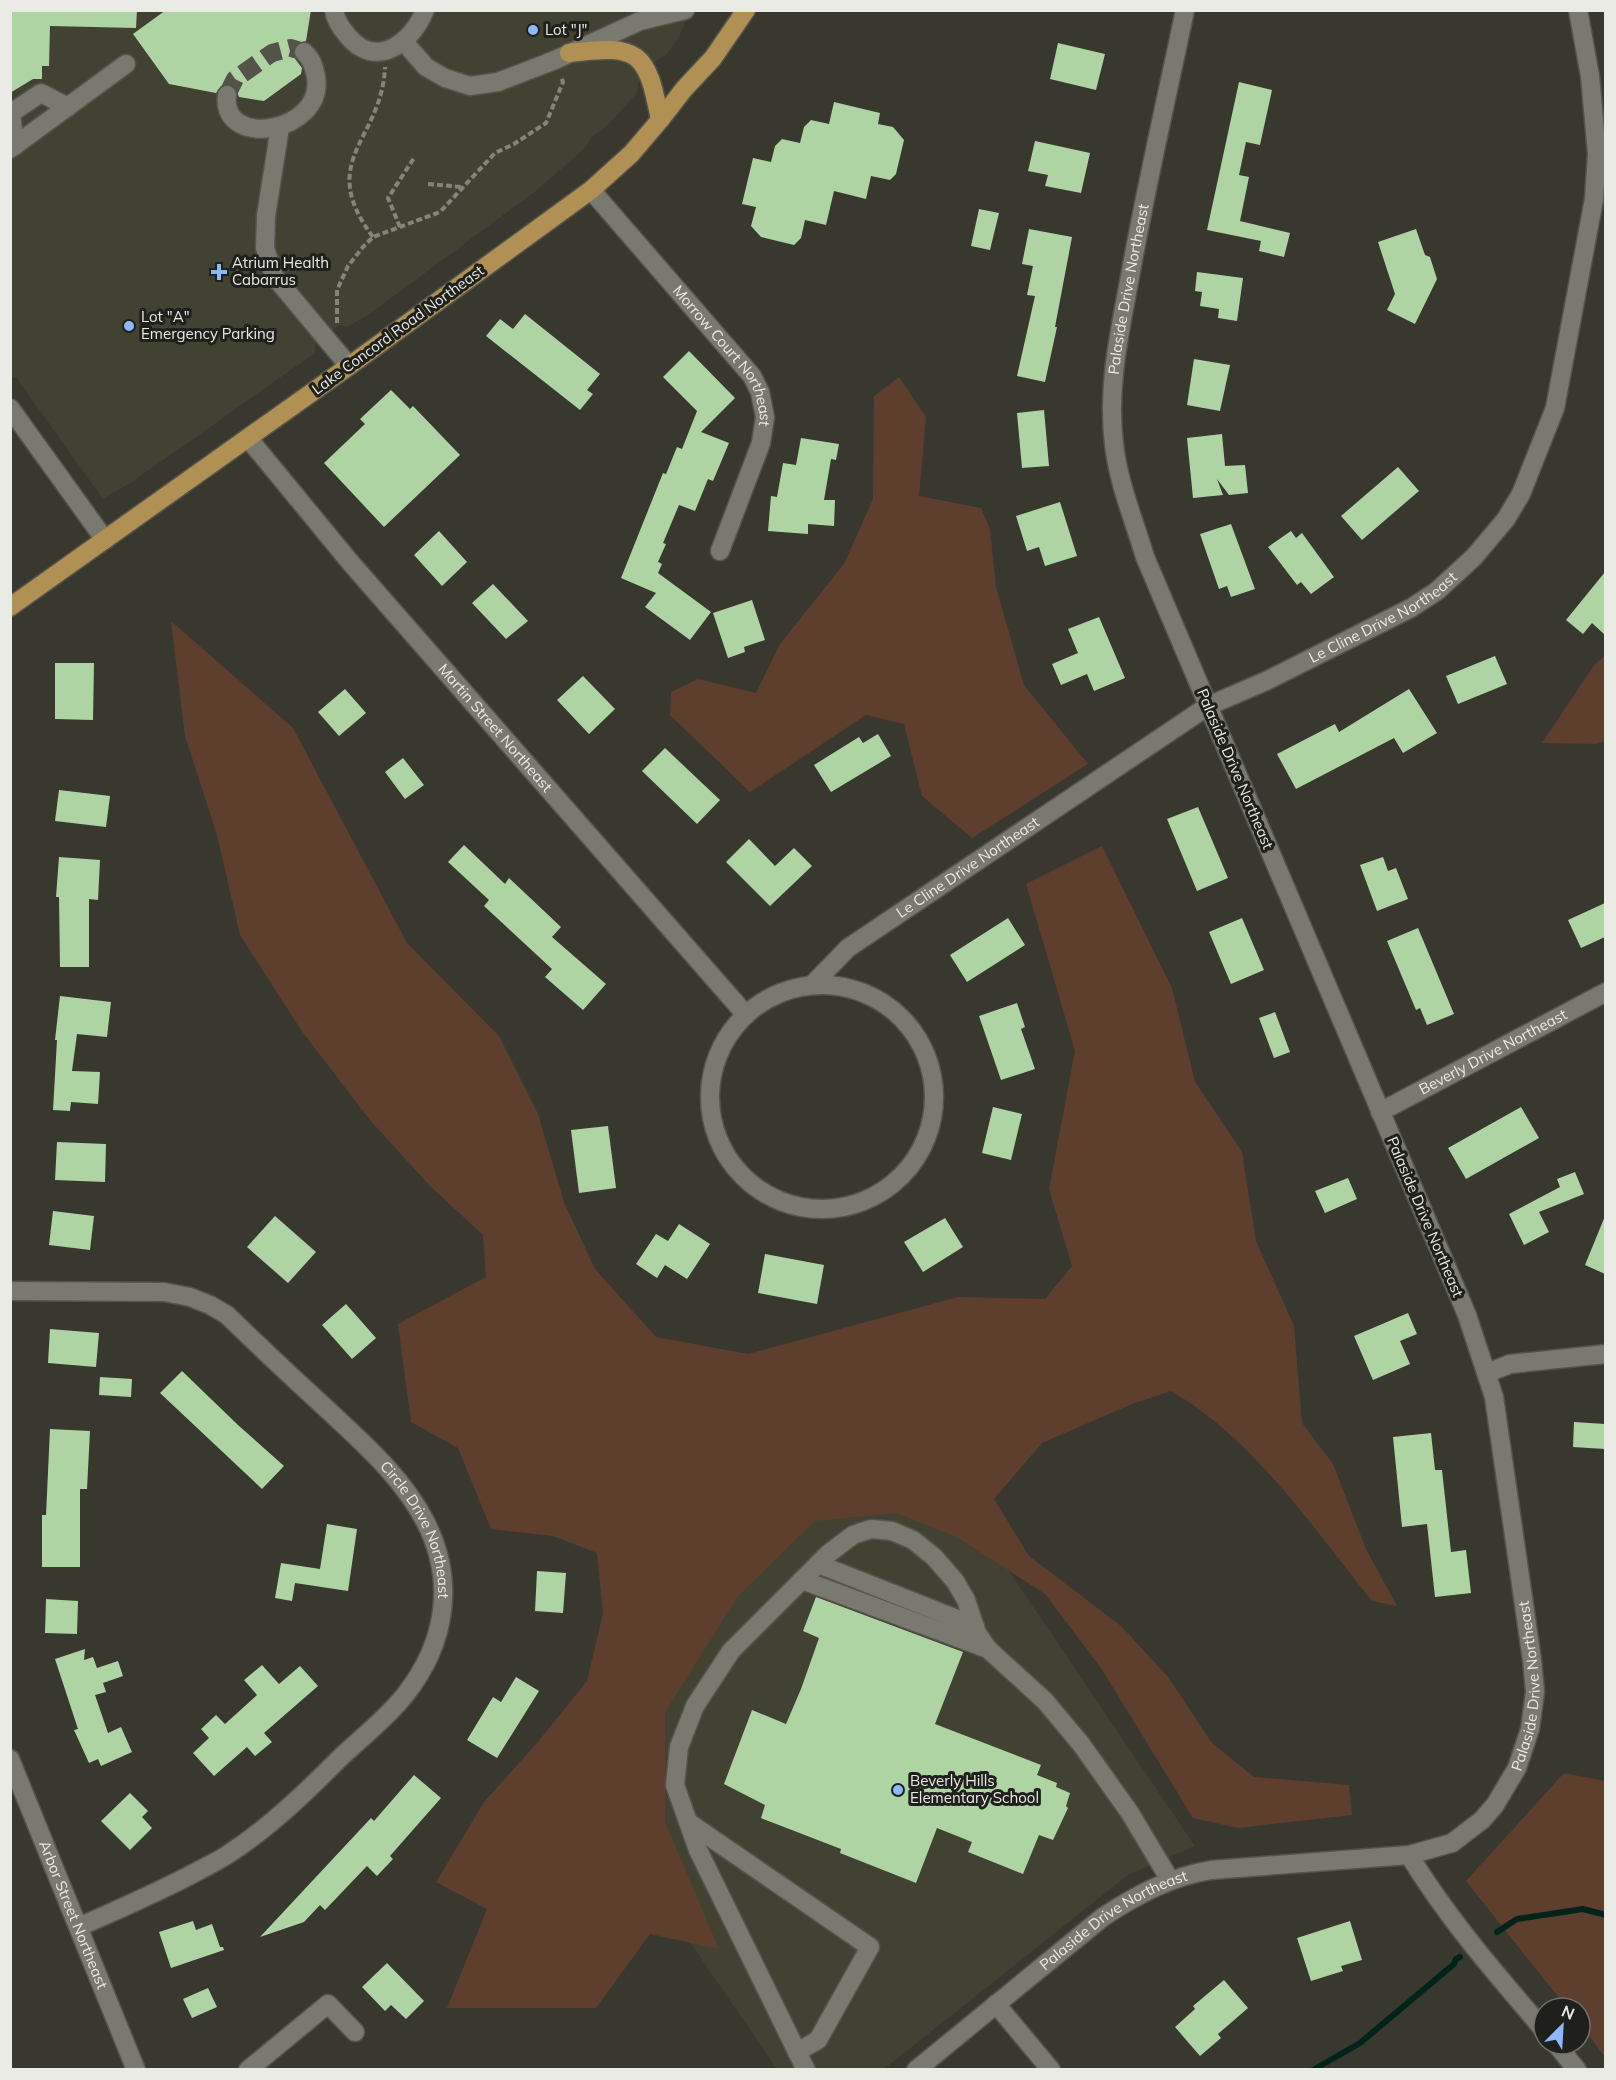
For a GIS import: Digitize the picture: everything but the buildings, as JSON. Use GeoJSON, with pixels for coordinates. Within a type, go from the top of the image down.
{"type":"FeatureCollection","features":[{"type":"Feature","properties":{"kind":"main road","name":"Lake Concord Road Northeast"},"geometry":{"type":"LineString","coordinates":[[10,607],[350,366],[591,190],[631,154],[684,89],[713,58],[746,10]]}},
{"type":"Feature","properties":{"kind":"main road"},"geometry":{"type":"LineString","coordinates":[[562,56],[611,49],[620,49],[634,56],[649,74],[660,120]]}},
{"type":"Feature","properties":{"kind":"street"},"geometry":{"type":"LineString","coordinates":[[334,10],[337,21],[356,45],[371,51],[386,52],[404,42],[420,24],[425,10]]}},
{"type":"Feature","properties":{"kind":"street"},"geometry":{"type":"LineString","coordinates":[[404,42],[426,67],[445,78],[470,86],[498,82],[640,21],[685,10]]}},
{"type":"Feature","properties":{"kind":"street","name":"Palaside Drive Northeast"},"geometry":{"type":"LineString","coordinates":[[916,2070],[1103,1917],[1128,1901],[1170,1880],[1186,1874],[1211,1870],[1409,1855],[1452,1843],[1482,1820],[1495,1805],[1517,1768],[1530,1729],[1535,1692],[1494,1397],[1487,1373],[1467,1315],[1145,557],[1118,468],[1112,413],[1114,365],[1137,233],[1185,10]]}},
{"type":"Feature","properties":{"kind":"street","name":"Le Cline Drive Northeast"},"geometry":{"type":"LineString","coordinates":[[812,985],[848,948],[1208,706],[1266,681],[1411,608],[1437,591],[1474,557],[1506,519],[1521,494],[1555,408],[1594,199],[1601,177],[1590,76],[1578,10]]}},
{"type":"Feature","properties":{"kind":"street"},"geometry":{"type":"LineString","coordinates":[[227,95],[229,113],[237,122],[259,129],[280,127],[302,115],[312,102],[317,86],[312,63],[304,52]]}},
{"type":"Feature","properties":{"kind":"street"},"geometry":{"type":"LineString","coordinates":[[13,147],[126,64]]}},
{"type":"Feature","properties":{"kind":"street"},"geometry":{"type":"LineString","coordinates":[[13,147],[11,113],[40,93],[68,106]]}},
{"type":"Feature","properties":{"kind":"street"},"geometry":{"type":"LineString","coordinates":[[280,127],[266,216],[264,249],[274,276],[350,366]]}},
{"type":"Feature","properties":{"kind":"street","name":"Morrow Court Northeast"},"geometry":{"type":"LineString","coordinates":[[591,190],[752,376],[760,393],[765,417],[761,443],[720,551]]}},
{"type":"Feature","properties":{"kind":"street"},"geometry":{"type":"LineString","coordinates":[[10,408],[105,540]]}},
{"type":"Feature","properties":{"kind":"street","name":"Martin Street Northeast"},"geometry":{"type":"LineString","coordinates":[[248,438],[350,562],[746,1015]]}},
{"type":"Feature","properties":{"kind":"street"},"geometry":{"type":"LineString","coordinates":[[812,985],[839,986],[864,993],[887,1005],[907,1023],[922,1044],[931,1069],[935,1095],[932,1121],[924,1146],[909,1168],[891,1186],[868,1199],[834,1207],[817,1208],[791,1204],[752,1184],[728,1157],[715,1126],[710,1094],[713,1072],[720,1051],[731,1032],[746,1015],[765,1000],[788,990],[812,985]]}},
{"type":"Feature","properties":{"kind":"street","name":"Beverly Drive Northeast"},"geometry":{"type":"LineString","coordinates":[[1380,1112],[1605,992]]}},
{"type":"Feature","properties":{"kind":"street","name":"Circle Drive Northeast"},"geometry":{"type":"LineString","coordinates":[[10,1291],[164,1292],[190,1297],[210,1305],[227,1316],[372,1452],[406,1490],[426,1523],[441,1565],[443,1601],[439,1631],[425,1666],[404,1696],[325,1773],[229,1854],[160,1891],[79,1927]]}},
{"type":"Feature","properties":{"kind":"street"},"geometry":{"type":"LineString","coordinates":[[1487,1373],[1510,1364],[1605,1354]]}},
{"type":"Feature","properties":{"kind":"street"},"geometry":{"type":"LineString","coordinates":[[806,2070],[698,1850],[675,1785],[679,1747],[695,1706],[731,1651],[818,1564],[853,1535],[870,1529],[892,1531],[913,1540],[934,1557],[966,1600],[975,1626],[988,1649],[1046,1701],[1081,1744],[1131,1813],[1170,1880]]}},
{"type":"Feature","properties":{"kind":"street"},"geometry":{"type":"LineString","coordinates":[[818,1564],[975,1626]]}},
{"type":"Feature","properties":{"kind":"street"},"geometry":{"type":"LineString","coordinates":[[802,1580],[988,1649]]}},
{"type":"Feature","properties":{"kind":"street","name":"Arbor Street Northeast"},"geometry":{"type":"LineString","coordinates":[[10,1759],[136,2070]]}},
{"type":"Feature","properties":{"kind":"street"},"geometry":{"type":"LineString","coordinates":[[688,1822],[870,1947],[818,2040],[797,2052]]}},
{"type":"Feature","properties":{"kind":"street"},"geometry":{"type":"LineString","coordinates":[[1409,1855],[1426,1883],[1466,1937],[1532,2016]]}},
{"type":"Feature","properties":{"kind":"street"},"geometry":{"type":"LineString","coordinates":[[248,2070],[328,2004],[355,2032]]}},
{"type":"Feature","properties":{"kind":"street"},"geometry":{"type":"LineString","coordinates":[[996,2004],[1051,2070]]}},
{"type":"Feature","properties":{"kind":"street"},"geometry":{"type":"LineString","coordinates":[[1566,2056],[1577,2070]]}},
{"type":"Feature","properties":{"kind":"path"},"geometry":{"type":"LineString","coordinates":[[373,237],[360,220],[351,201],[348,173],[355,151],[378,108],[384,86],[386,52]]}},
{"type":"Feature","properties":{"kind":"path"},"geometry":{"type":"LineString","coordinates":[[342,328],[337,324],[337,290],[348,267],[373,237],[440,212],[495,153],[514,144],[546,123],[562,82],[562,56]]}},
{"type":"Feature","properties":{"kind":"path"},"geometry":{"type":"LineString","coordinates":[[400,226],[388,198],[414,158]]}},
{"type":"Feature","properties":{"kind":"path"},"geometry":{"type":"LineString","coordinates":[[429,184],[462,187]]}},
{"type":"Feature","properties":{"kind":"shaded area","name":"Atrium Health Cabarrus"},"geometry":{"type":"Polygon","coordinates":[[[10,11],[689,11],[679,37],[666,55],[658,59],[643,79],[639,80],[635,95],[607,126],[593,136],[584,149],[537,190],[371,313],[347,327],[339,325],[315,343],[315,353],[132,482],[103,499],[16,377],[11,378],[10,11]]]}},
{"type":"Feature","properties":{"kind":"shaded area"},"geometry":{"type":"Polygon","coordinates":[[[899,377],[926,417],[919,496],[981,508],[990,529],[996,587],[1024,685],[1088,764],[972,838],[922,796],[904,724],[866,715],[750,792],[670,715],[671,692],[698,679],[756,693],[780,644],[844,564],[873,499],[874,396],[899,377]]]}},
{"type":"Feature","properties":{"kind":"shaded area"},"geometry":{"type":"Polygon","coordinates":[[[171,621],[293,728],[407,943],[499,1036],[538,1114],[564,1202],[595,1269],[656,1337],[748,1354],[958,1297],[1045,1299],[1072,1266],[1049,1189],[1075,1051],[1026,884],[1102,846],[1172,988],[1195,1082],[1242,1152],[1256,1241],[1294,1326],[1302,1423],[1333,1464],[1366,1549],[1397,1606],[1372,1601],[1305,1515],[1255,1459],[1201,1411],[1171,1391],[1132,1404],[1042,1443],[994,1499],[1029,1556],[1121,1626],[1169,1678],[1211,1742],[1254,1777],[1349,1785],[1352,1815],[1238,1828],[1193,1818],[1101,1668],[1045,1594],[957,1537],[897,1513],[815,1521],[738,1596],[665,1712],[665,1822],[719,1949],[650,1934],[596,2008],[447,2008],[487,1909],[436,1882],[484,1802],[537,1743],[587,1681],[603,1613],[597,1553],[553,1536],[491,1529],[458,1448],[411,1422],[398,1324],[486,1277],[483,1235],[430,1186],[369,1119],[301,1030],[240,935],[217,835],[185,736],[171,621]]]}},
{"type":"Feature","properties":{"kind":"shaded area"},"geometry":{"type":"Polygon","coordinates":[[[1605,656],[1605,741],[1596,744],[1542,743],[1594,665],[1605,656]]]}},
{"type":"Feature","properties":{"kind":"shaded area","name":"Beverly Hills Elementary School"},"geometry":{"type":"Polygon","coordinates":[[[815,1493],[969,1512],[1195,1846],[1128,1875],[884,2069],[777,2069],[646,1878],[668,1636],[815,1493]]]}},
{"type":"Feature","properties":{"kind":"shaded area"},"geometry":{"type":"Polygon","coordinates":[[[1564,1773],[1605,1781],[1605,2057],[1592,2040],[1592,1996],[1557,1996],[1466,1881],[1564,1773]]]}},
{"type":"Feature","properties":{"kind":"waterway"},"geometry":{"type":"LineString","coordinates":[[1497,1932],[1517,1919],[1583,1909],[1606,1915]]}},
{"type":"Feature","properties":{"kind":"waterway"},"geometry":{"type":"LineString","coordinates":[[1313,2070],[1360,2043],[1460,1957]]}},
{"type":"Feature","properties":{"kind":"tunnel"},"geometry":{"type":"LineString","coordinates":[[227,95],[235,79],[272,53],[291,48],[304,52]]}},
{"type":"Feature","properties":{"kind":"place","name":"Lot \"J\""},"geometry":{"type":"Point","coordinates":[533,30]}},
{"type":"Feature","properties":{"kind":"place","name":"Atrium Health Cabarrus"},"geometry":{"type":"Point","coordinates":[219,272]}},
{"type":"Feature","properties":{"kind":"place","name":"Lot \"A\" Emergency Parking"},"geometry":{"type":"Point","coordinates":[129,326]}},
{"type":"Feature","properties":{"kind":"place","name":"Beverly Hills Elementary School"},"geometry":{"type":"Point","coordinates":[898,1790]}}]}
